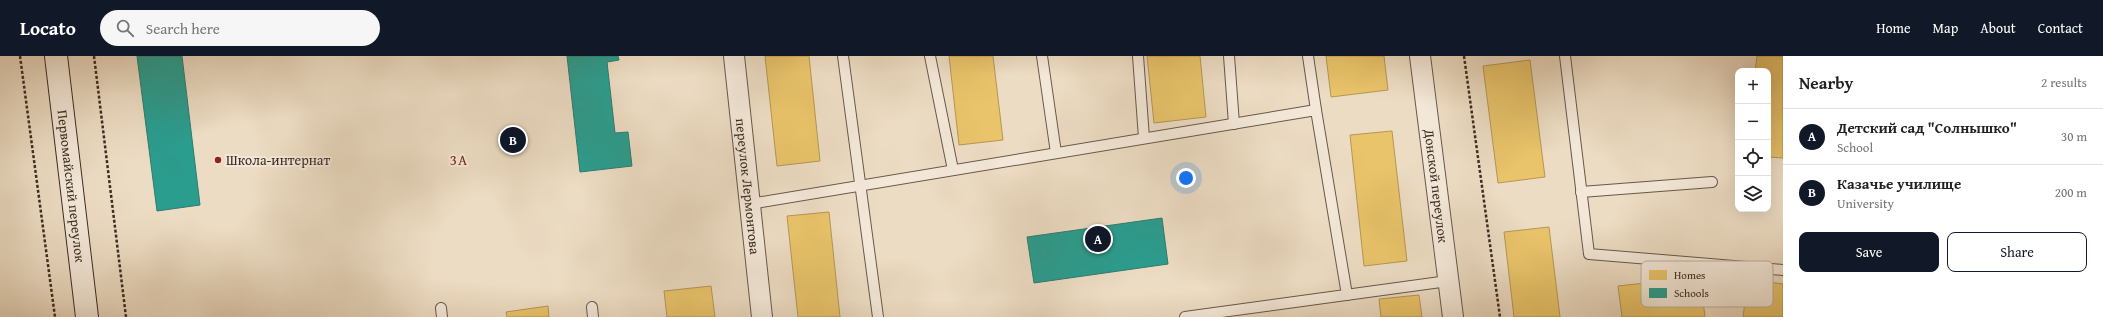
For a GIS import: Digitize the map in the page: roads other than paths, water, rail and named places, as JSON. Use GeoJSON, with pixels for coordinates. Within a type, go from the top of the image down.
{"type":"FeatureCollection","features":[{"type":"Feature","properties":{"kind":"street","name":"Первомайский переулок"},"geometry":{"type":"LineString","coordinates":[[56,56],[87,317]]}},
{"type":"Feature","properties":{"kind":"street","name":"переулок Лермонтова"},"geometry":{"type":"LineString","coordinates":[[734,56],[762,317]]}},
{"type":"Feature","properties":{"kind":"street","name":"Донской переулок"},"geometry":{"type":"LineString","coordinates":[[1420,56],[1453,317]]}},
{"type":"Feature","properties":{"kind":"lane"},"geometry":{"type":"LineString","coordinates":[[843,56],[878,317]]}},
{"type":"Feature","properties":{"kind":"lane"},"geometry":{"type":"LineString","coordinates":[[930,56],[953,170]]}},
{"type":"Feature","properties":{"kind":"lane"},"geometry":{"type":"LineString","coordinates":[[1042,56],[1056,153]]}},
{"type":"Feature","properties":{"kind":"lane"},"geometry":{"type":"LineString","coordinates":[[1138,56],[1144,138]]}},
{"type":"Feature","properties":{"kind":"lane"},"geometry":{"type":"LineString","coordinates":[[1229,56],[1234,124]]}},
{"type":"Feature","properties":{"kind":"lane"},"geometry":{"type":"LineString","coordinates":[[1308,56],[1347,295]]}},
{"type":"Feature","properties":{"kind":"lane"},"geometry":{"type":"LineString","coordinates":[[1564,56],[1589,254],[1674,261]]}},
{"type":"Feature","properties":{"kind":"lane"},"geometry":{"type":"LineString","coordinates":[[750,204],[1316,110]]}},
{"type":"Feature","properties":{"kind":"lane"},"geometry":{"type":"LineString","coordinates":[[1581,192],[1712,182]]}},
{"type":"Feature","properties":{"kind":"lane"},"geometry":{"type":"LineString","coordinates":[[1773,269],[1783,270]]}},
{"type":"Feature","properties":{"kind":"lane"},"geometry":{"type":"LineString","coordinates":[[1184,317],[1448,281]]}},
{"type":"Feature","properties":{"kind":"place","name":"Казачье училище"},"geometry":{"type":"Point","coordinates":[513,140]}},
{"type":"Feature","properties":{"kind":"place","name":"Школа-интернат"},"geometry":{"type":"Point","coordinates":[218,160]}},
{"type":"Feature","properties":{"kind":"place","name":"Детский сад \"Солнышко\""},"geometry":{"type":"Point","coordinates":[1098,239]}},
{"type":"Feature","properties":{"kind":"district","name":"3А"},"geometry":{"type":"Point","coordinates":[459,159]}}]}
